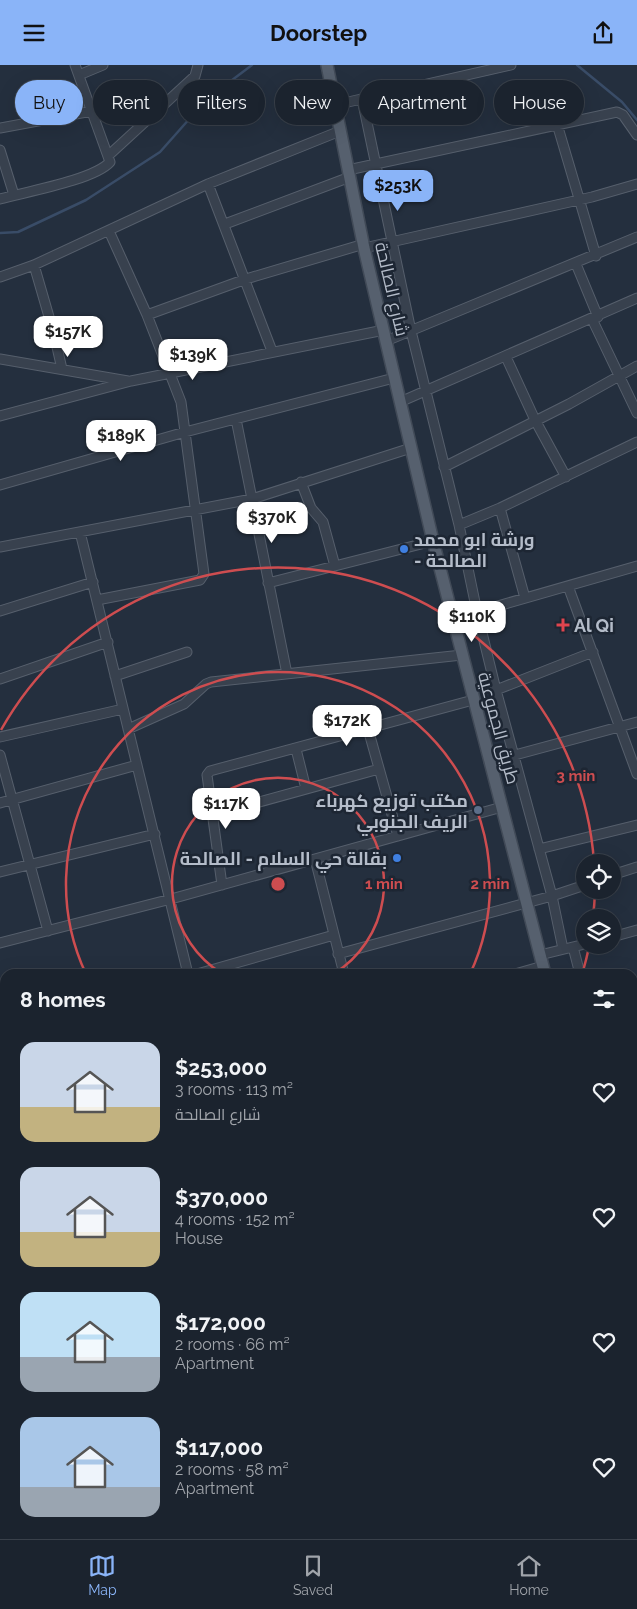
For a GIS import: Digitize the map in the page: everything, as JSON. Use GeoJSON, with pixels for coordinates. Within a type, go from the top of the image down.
{"type":"FeatureCollection","features":[{"type":"Feature","properties":{"kind":"main road","name":"شارع الصالحة"},"geometry":{"type":"LineString","coordinates":[[327,65],[330,80]]}},
{"type":"Feature","properties":{"kind":"main road","name":"شارع الصالحة"},"geometry":{"type":"LineString","coordinates":[[339,125],[400,402]]}},
{"type":"Feature","properties":{"kind":"main road","name":"طريق الجموعية"},"geometry":{"type":"LineString","coordinates":[[400,402],[473,700],[527,901],[542,965]]}},
{"type":"Feature","properties":{"kind":"street"},"geometry":{"type":"LineString","coordinates":[[0,199],[90,174],[108,165],[109,155],[75,65]]}},
{"type":"Feature","properties":{"kind":"street"},"geometry":{"type":"LineString","coordinates":[[79,75],[103,65]]}},
{"type":"Feature","properties":{"kind":"street"},"geometry":{"type":"LineString","coordinates":[[109,155],[195,76],[198,65]]}},
{"type":"Feature","properties":{"kind":"street"},"geometry":{"type":"LineString","coordinates":[[445,80],[511,65]]}},
{"type":"Feature","properties":{"kind":"street"},"geometry":{"type":"LineString","coordinates":[[0,128],[92,111]]}},
{"type":"Feature","properties":{"kind":"street"},"geometry":{"type":"LineString","coordinates":[[584,119],[619,112],[637,135]]}},
{"type":"Feature","properties":{"kind":"street"},"geometry":{"type":"LineString","coordinates":[[368,125],[411,331],[459,525],[477,612],[496,690],[552,896],[563,949]]}},
{"type":"Feature","properties":{"kind":"street"},"geometry":{"type":"LineString","coordinates":[[224,224],[376,163],[552,125]]}},
{"type":"Feature","properties":{"kind":"street"},"geometry":{"type":"LineString","coordinates":[[557,125],[596,256]]}},
{"type":"Feature","properties":{"kind":"street"},"geometry":{"type":"LineString","coordinates":[[0,277],[34,265],[208,184],[340,131]]}},
{"type":"Feature","properties":{"kind":"street"},"geometry":{"type":"LineString","coordinates":[[0,150],[14,195]]}},
{"type":"Feature","properties":{"kind":"street"},"geometry":{"type":"LineString","coordinates":[[208,184],[272,351]]}},
{"type":"Feature","properties":{"kind":"street"},"geometry":{"type":"LineString","coordinates":[[147,315],[246,279],[364,246],[578,200],[637,184]]}},
{"type":"Feature","properties":{"kind":"street"},"geometry":{"type":"LineString","coordinates":[[97,600],[202,579],[204,569],[181,402],[147,315],[108,231]]}},
{"type":"Feature","properties":{"kind":"street"},"geometry":{"type":"LineString","coordinates":[[0,416],[131,381],[272,351],[411,331],[596,256],[637,237]]}},
{"type":"Feature","properties":{"kind":"street"},"geometry":{"type":"LineString","coordinates":[[576,264],[617,376],[637,413]]}},
{"type":"Feature","properties":{"kind":"street"},"geometry":{"type":"LineString","coordinates":[[34,265],[62,369]]}},
{"type":"Feature","properties":{"kind":"street"},"geometry":{"type":"LineString","coordinates":[[400,402],[637,298]]}},
{"type":"Feature","properties":{"kind":"street"},"geometry":{"type":"LineString","coordinates":[[506,357],[566,477]]}},
{"type":"Feature","properties":{"kind":"street"},"geometry":{"type":"LineString","coordinates":[[0,359],[131,381]]}},
{"type":"Feature","properties":{"kind":"street"},"geometry":{"type":"LineString","coordinates":[[444,467],[569,404],[637,366]]}},
{"type":"Feature","properties":{"kind":"street"},"geometry":{"type":"LineString","coordinates":[[0,485],[185,432],[394,378]]}},
{"type":"Feature","properties":{"kind":"street"},"geometry":{"type":"LineString","coordinates":[[236,419],[287,674]]}},
{"type":"Feature","properties":{"kind":"street"},"geometry":{"type":"LineString","coordinates":[[459,525],[500,508],[637,442]]}},
{"type":"Feature","properties":{"kind":"street"},"geometry":{"type":"LineString","coordinates":[[0,547],[252,499],[301,481],[411,448]]}},
{"type":"Feature","properties":{"kind":"street"},"geometry":{"type":"LineString","coordinates":[[301,481],[311,508],[323,522],[335,566]]}},
{"type":"Feature","properties":{"kind":"street"},"geometry":{"type":"LineString","coordinates":[[500,508],[525,598]]}},
{"type":"Feature","properties":{"kind":"street"},"geometry":{"type":"LineString","coordinates":[[80,532],[187,969]]}},
{"type":"Feature","properties":{"kind":"street"},"geometry":{"type":"LineString","coordinates":[[268,583],[433,541]]}},
{"type":"Feature","properties":{"kind":"street"},"geometry":{"type":"LineString","coordinates":[[477,612],[637,566]]}},
{"type":"Feature","properties":{"kind":"street"},"geometry":{"type":"LineString","coordinates":[[0,611],[93,582]]}},
{"type":"Feature","properties":{"kind":"street"},"geometry":{"type":"LineString","coordinates":[[568,586],[637,773]]}},
{"type":"Feature","properties":{"kind":"street"},"geometry":{"type":"LineString","coordinates":[[0,679],[108,642]]}},
{"type":"Feature","properties":{"kind":"street"},"geometry":{"type":"LineString","coordinates":[[115,675],[187,652]]}},
{"type":"Feature","properties":{"kind":"street"},"geometry":{"type":"LineString","coordinates":[[496,690],[593,652]]}},
{"type":"Feature","properties":{"kind":"street"},"geometry":{"type":"LineString","coordinates":[[128,729],[178,708],[190,700],[206,684],[211,682],[462,655]]}},
{"type":"Feature","properties":{"kind":"street"},"geometry":{"type":"LineString","coordinates":[[222,885],[212,815],[208,775],[210,771],[473,700]]}},
{"type":"Feature","properties":{"kind":"street"},"geometry":{"type":"LineString","coordinates":[[0,737],[123,709]]}},
{"type":"Feature","properties":{"kind":"street"},"geometry":{"type":"LineString","coordinates":[[489,762],[637,722]]}},
{"type":"Feature","properties":{"kind":"street"},"geometry":{"type":"LineString","coordinates":[[368,729],[398,836]]}},
{"type":"Feature","properties":{"kind":"street"},"geometry":{"type":"LineString","coordinates":[[296,749],[306,789]]}},
{"type":"Feature","properties":{"kind":"street"},"geometry":{"type":"LineString","coordinates":[[0,755],[48,931]]}},
{"type":"Feature","properties":{"kind":"street"},"geometry":{"type":"LineString","coordinates":[[0,803],[137,765]]}},
{"type":"Feature","properties":{"kind":"street"},"geometry":{"type":"LineString","coordinates":[[212,815],[380,769]]}},
{"type":"Feature","properties":{"kind":"street"},"geometry":{"type":"LineString","coordinates":[[0,943],[171,899],[502,807]]}},
{"type":"Feature","properties":{"kind":"street"},"geometry":{"type":"LineString","coordinates":[[539,849],[637,825]]}},
{"type":"Feature","properties":{"kind":"street"},"geometry":{"type":"LineString","coordinates":[[0,872],[155,834]]}},
{"type":"Feature","properties":{"kind":"street"},"geometry":{"type":"LineString","coordinates":[[315,859],[342,969]]}},
{"type":"Feature","properties":{"kind":"street"},"geometry":{"type":"LineString","coordinates":[[621,872],[637,867]]}},
{"type":"Feature","properties":{"kind":"street"},"geometry":{"type":"LineString","coordinates":[[338,954],[576,888]]}},
{"type":"Feature","properties":{"kind":"street"},"geometry":{"type":"LineString","coordinates":[[621,934],[637,930]]}},
{"type":"Feature","properties":{"kind":"street"},"geometry":{"type":"LineString","coordinates":[[215,969],[334,935]]}},
{"type":"Feature","properties":{"kind":"street"},"geometry":{"type":"LineString","coordinates":[[542,965],[563,949],[576,946]]}},
{"type":"Feature","properties":{"kind":"street"},"geometry":{"type":"LineString","coordinates":[[573,947],[579,969]]}},
{"type":"Feature","properties":{"kind":"waterway"},"geometry":{"type":"LineString","coordinates":[[0,233],[18,232],[86,200],[160,152],[207,99],[252,65]]}},
{"type":"Feature","properties":{"kind":"waterway"},"geometry":{"type":"LineString","coordinates":[[577,65],[622,102],[637,120]]}},
{"type":"Feature","properties":{"kind":"place","name":"ورشة ابو محمد - الصالحة"},"geometry":{"type":"Point","coordinates":[404,549]}},
{"type":"Feature","properties":{"kind":"place","name":"Al Qi"},"geometry":{"type":"Point","coordinates":[563,625]}},
{"type":"Feature","properties":{"kind":"place","name":"مكتب توزيع كهرباء الريف الجنوبي"},"geometry":{"type":"Point","coordinates":[478,810]}},
{"type":"Feature","properties":{"kind":"place","name":"بقالة حي السلام - الصالحة"},"geometry":{"type":"Point","coordinates":[397,858]}}]}
